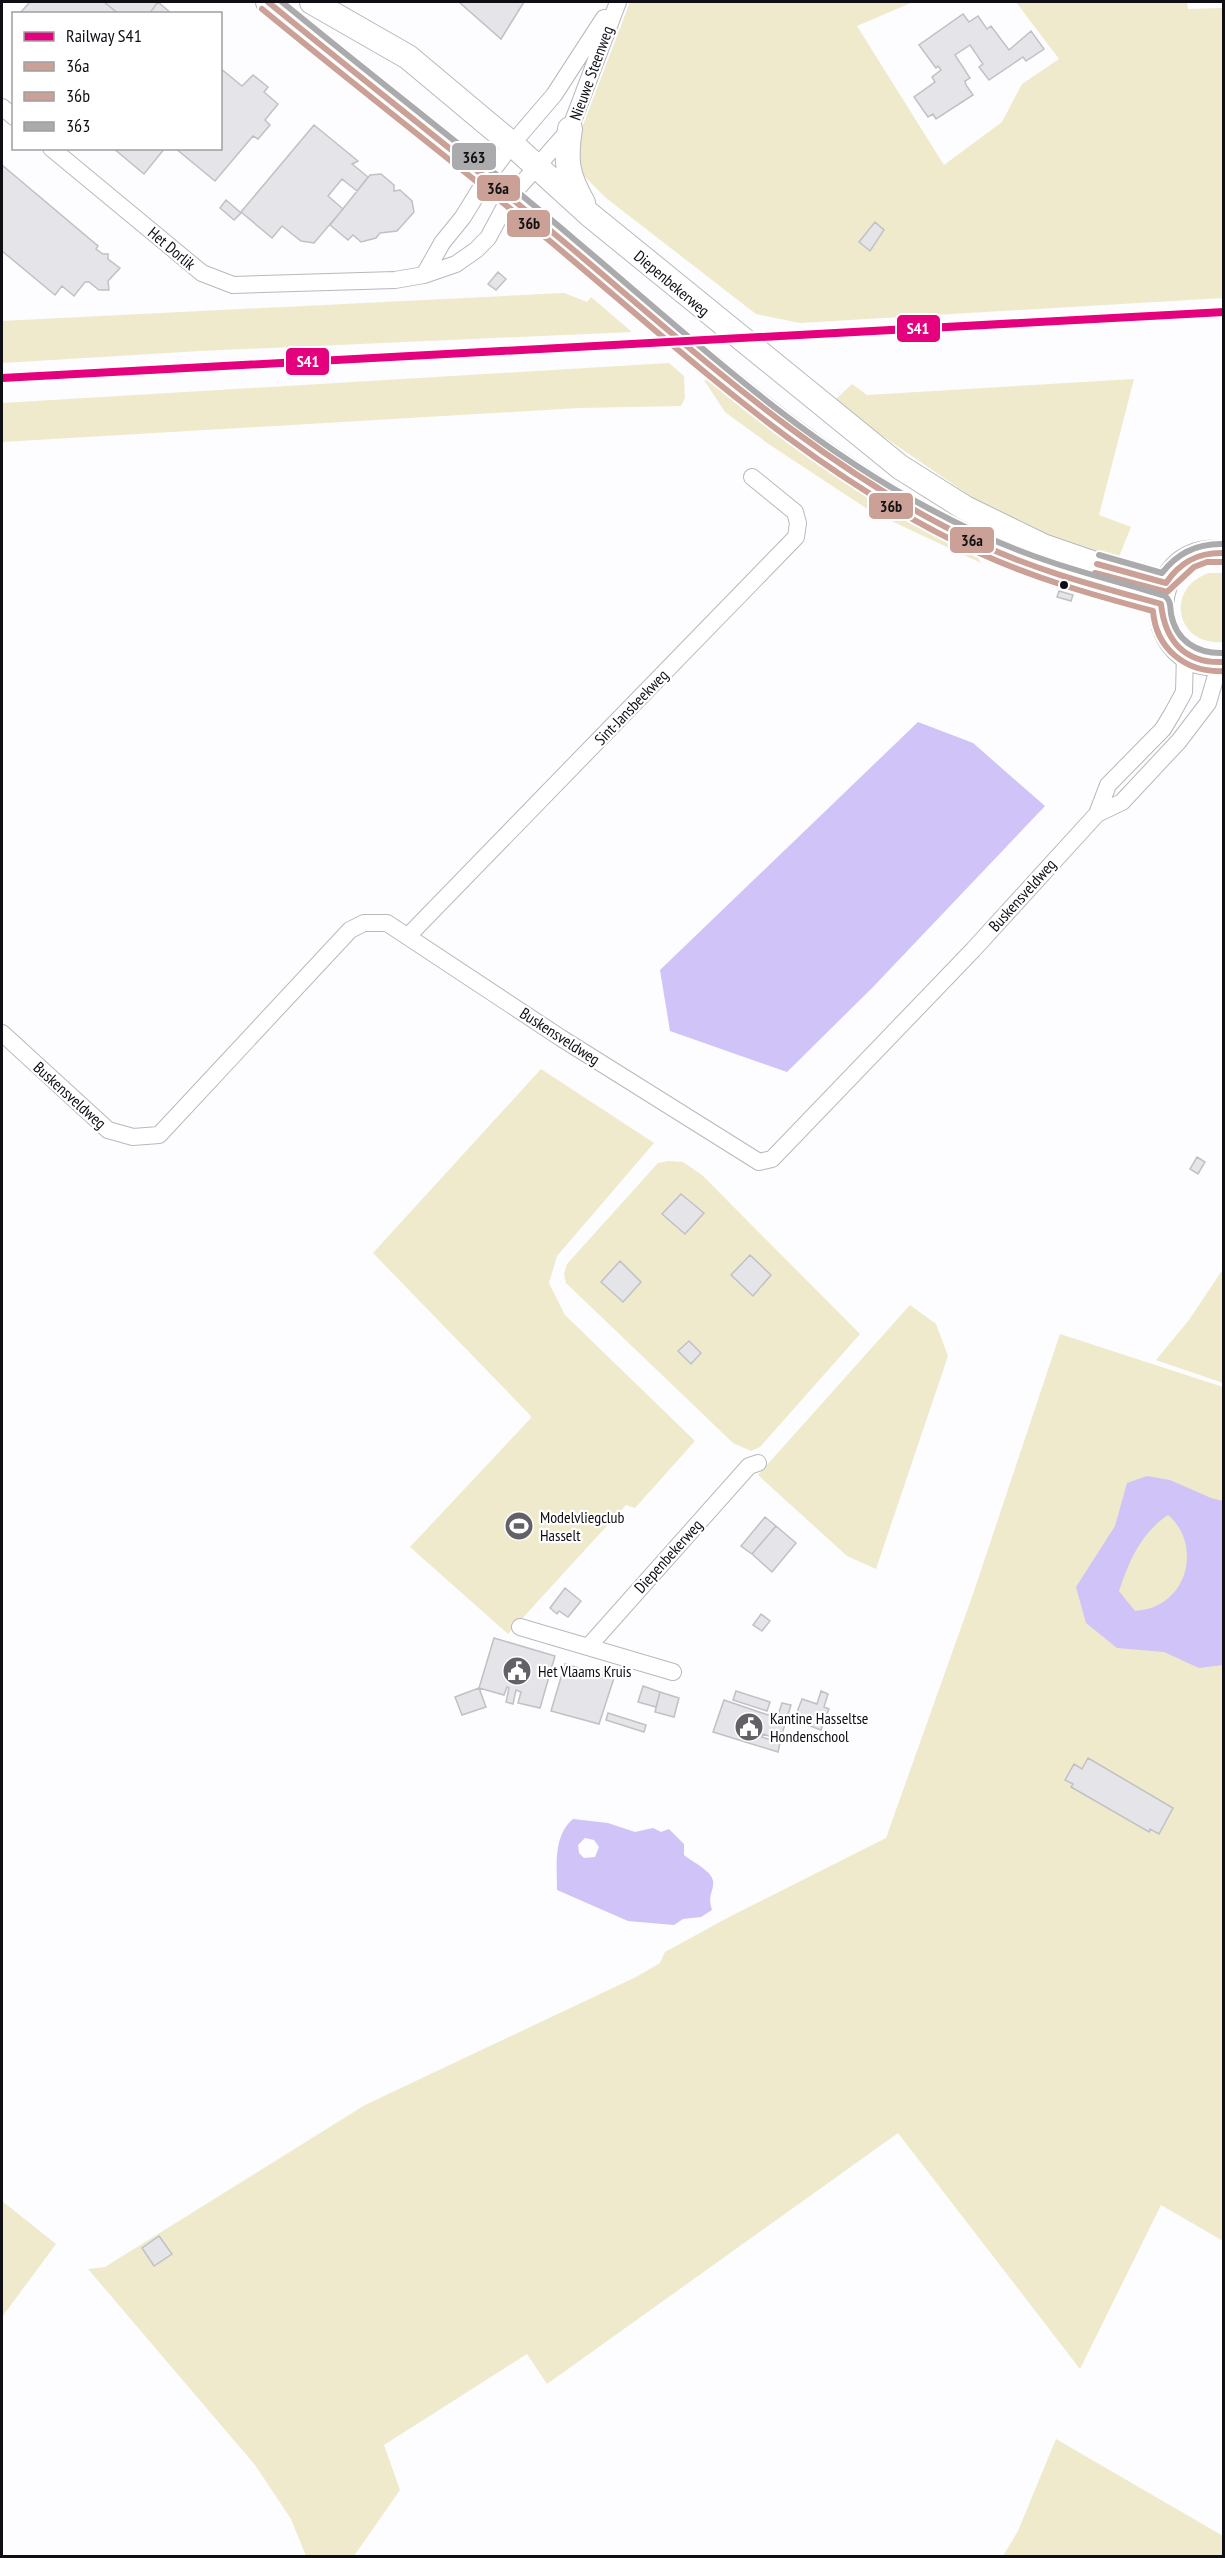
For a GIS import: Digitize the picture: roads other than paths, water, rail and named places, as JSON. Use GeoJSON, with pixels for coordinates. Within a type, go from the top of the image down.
{"type":"FeatureCollection","features":[{"type":"Feature","properties":{"kind":"main road"},"geometry":{"type":"LineString","coordinates":[[268,2],[433,137],[487,178],[752,398],[862,479],[979,544],[1061,576],[1163,594]]}},
{"type":"Feature","properties":{"kind":"main road","name":"Diepenbekerweg"},"geometry":{"type":"LineString","coordinates":[[321,4],[408,57],[512,144],[590,216],[900,467],[965,508],[1043,546],[1124,574],[1163,594]]}},
{"type":"Feature","properties":{"kind":"main road"},"geometry":{"type":"LineString","coordinates":[[570,129],[567,150],[570,180],[590,216]]}},
{"type":"Feature","properties":{"kind":"main road"},"geometry":{"type":"LineString","coordinates":[[1222,662],[1208,663],[1185,654],[1169,638],[1163,627],[1163,594],[1176,568],[1195,556],[1205,553],[1224,553]]}},
{"type":"Feature","properties":{"kind":"street","name":"Nieuwe Steenweg"},"geometry":{"type":"LineString","coordinates":[[535,167],[570,129],[616,2]]}},
{"type":"Feature","properties":{"kind":"street","name":"Nieuwe Steenweg"},"geometry":{"type":"LineString","coordinates":[[512,144],[554,95],[616,2]]}},
{"type":"Feature","properties":{"kind":"street"},"geometry":{"type":"LineString","coordinates":[[424,274],[442,243],[463,217],[487,178],[512,144]]}},
{"type":"Feature","properties":{"kind":"street","name":"Het Dorlik"},"geometry":{"type":"LineString","coordinates":[[53,150],[202,273],[233,285],[395,280],[456,264],[488,238],[510,197],[535,167]]}},
{"type":"Feature","properties":{"kind":"street","name":"Sint-Jansbeekweg"},"geometry":{"type":"LineString","coordinates":[[409,935],[796,537],[798,523],[795,512],[752,477]]}},
{"type":"Feature","properties":{"kind":"street","name":"Buskensveldweg"},"geometry":{"type":"LineString","coordinates":[[2,1033],[108,1130],[133,1137],[159,1135],[350,930],[364,923],[387,923],[409,935],[561,1038],[759,1162],[772,1159],[973,950],[1097,814],[1108,785],[1163,729],[1172,714],[1184,692],[1185,654]]}},
{"type":"Feature","properties":{"kind":"street","name":"Buskensveldweg"},"geometry":{"type":"LineString","coordinates":[[1097,814],[1122,802],[1179,741],[1208,703],[1222,662]]}},
{"type":"Feature","properties":{"kind":"street","name":"Diepenbekerweg"},"geometry":{"type":"LineString","coordinates":[[588,1647],[754,1464]]}},
{"type":"Feature","properties":{"kind":"street"},"geometry":{"type":"LineString","coordinates":[[520,1627],[673,1672]]}},
{"type":"Feature","properties":{"kind":"rail line","name":"S41"},"geometry":{"type":"LineString","coordinates":[[2,378],[1224,312]]}},
{"type":"Feature","properties":{"kind":"place","name":"Modelvliegclub Hasselt"},"geometry":{"type":"Point","coordinates":[519,1526]}},
{"type":"Feature","properties":{"kind":"place","name":"Het Vlaams Kruis"},"geometry":{"type":"Point","coordinates":[517,1671]}},
{"type":"Feature","properties":{"kind":"place","name":"Kantine Hasseltse Hondenschool"},"geometry":{"type":"Point","coordinates":[749,1727]}}]}
